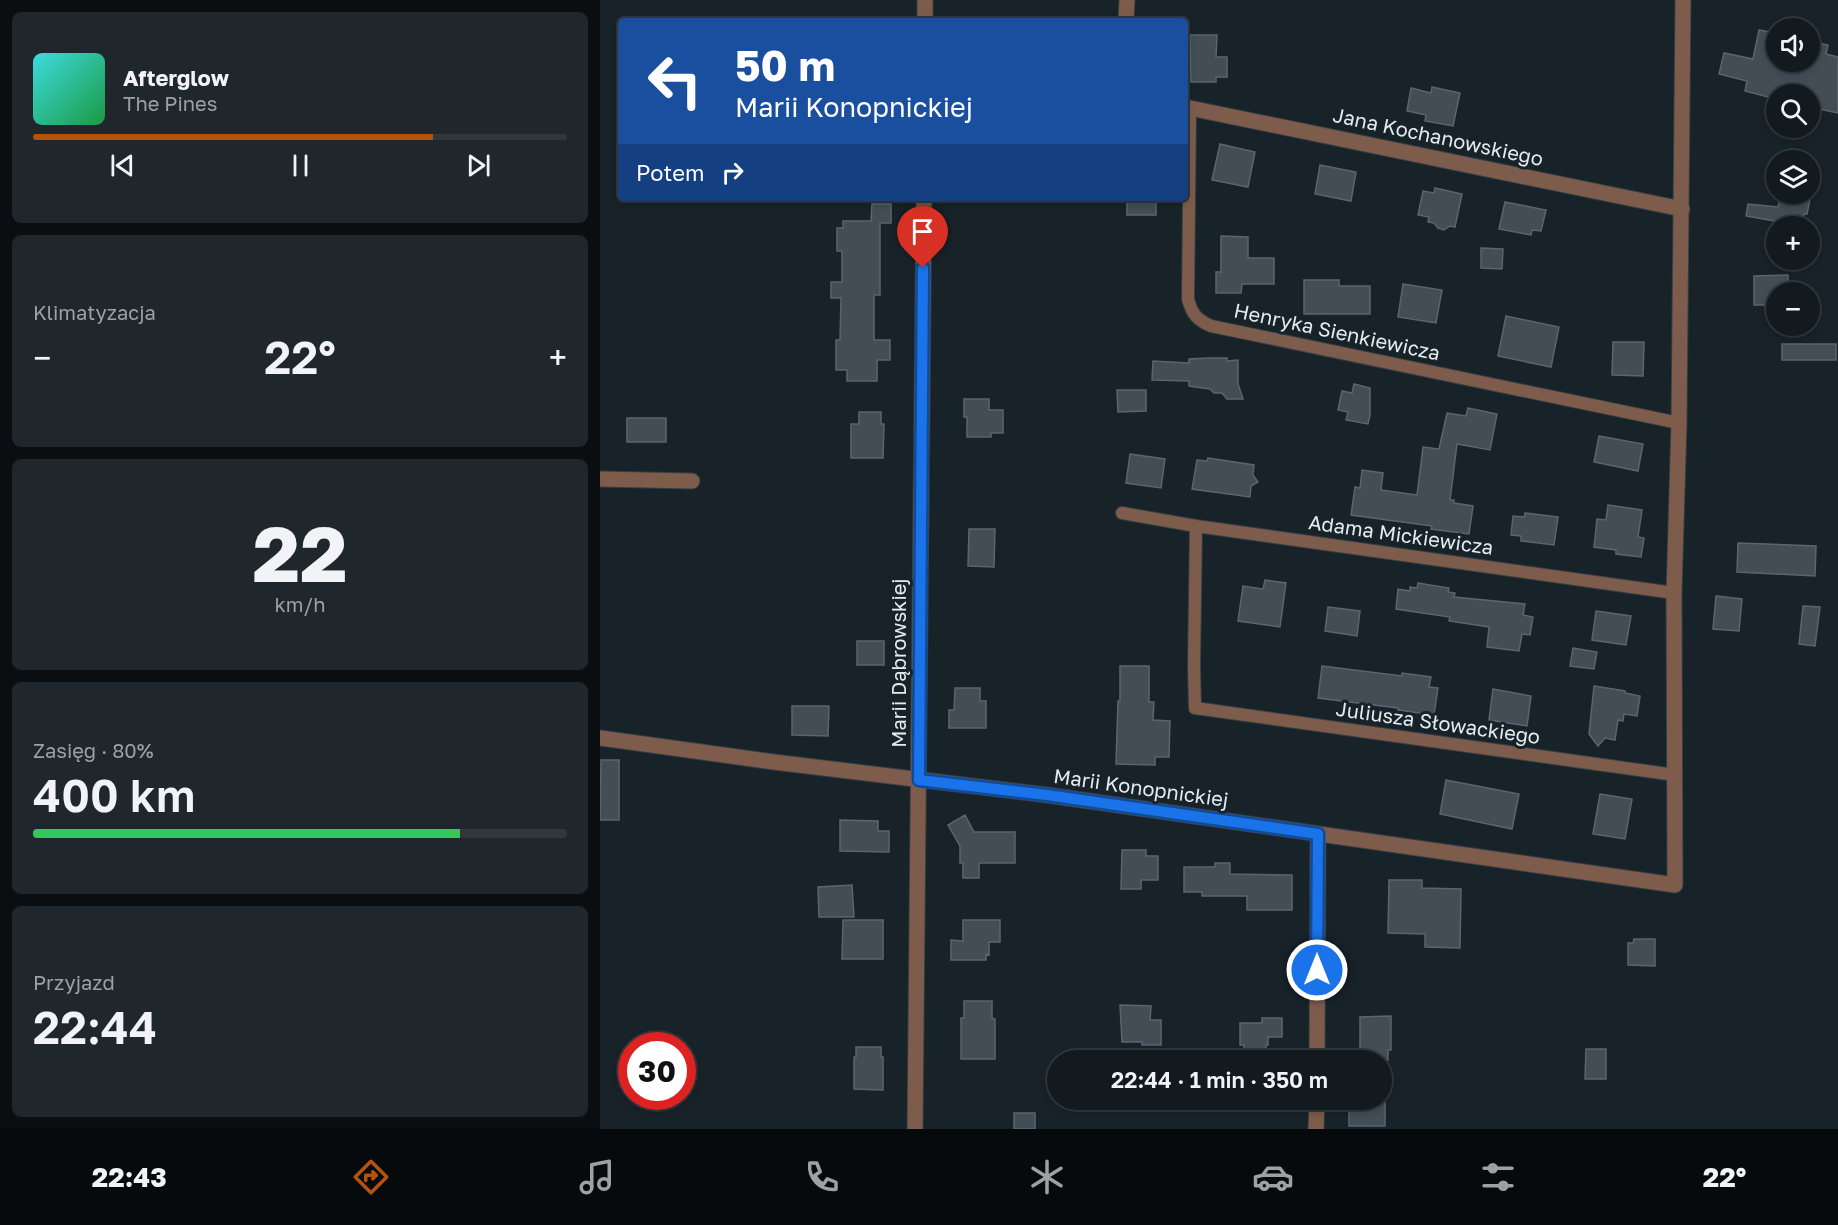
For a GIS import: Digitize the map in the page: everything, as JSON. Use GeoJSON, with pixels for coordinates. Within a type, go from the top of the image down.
{"type":"FeatureCollection","features":[{"type":"Feature","properties":{"kind":"street"},"geometry":{"type":"LineString","coordinates":[[925,0],[925,18]]}},
{"type":"Feature","properties":{"kind":"street"},"geometry":{"type":"LineString","coordinates":[[1126,0],[1126,18]]}},
{"type":"Feature","properties":{"kind":"street"},"geometry":{"type":"LineString","coordinates":[[1676,774],[1674,593],[1679,423],[1683,0]]}},
{"type":"Feature","properties":{"kind":"street","name":"Jana Kochanowskiego"},"geometry":{"type":"LineString","coordinates":[[1188,108],[1682,208]]}},
{"type":"Feature","properties":{"kind":"street","name":"Marii Dąbrowskiej"},"geometry":{"type":"LineString","coordinates":[[915,1129],[924,201]]}},
{"type":"Feature","properties":{"kind":"street"},"geometry":{"type":"LineString","coordinates":[[600,479],[692,481]]}},
{"type":"Feature","properties":{"kind":"street","name":"Marii Konopnickiej"},"geometry":{"type":"LineString","coordinates":[[600,738],[1047,795],[1675,885],[1676,774]]}},
{"type":"Feature","properties":{"kind":"street"},"geometry":{"type":"LineString","coordinates":[[1317,1050],[1318,834]]}},
{"type":"Feature","properties":{"kind":"street"},"geometry":{"type":"LineString","coordinates":[[1316,1129],[1317,1110]]}},
{"type":"Feature","properties":{"kind":"lane","name":"Henryka Sienkiewicza"},"geometry":{"type":"LineString","coordinates":[[1187,201],[1188,299],[1191,311],[1200,321],[1211,326],[1679,423]]}},
{"type":"Feature","properties":{"kind":"lane","name":"Adama Mickiewicza"},"geometry":{"type":"LineString","coordinates":[[1122,513],[1196,526],[1674,593]]}},
{"type":"Feature","properties":{"kind":"lane","name":"Juliusza Słowackiego"},"geometry":{"type":"LineString","coordinates":[[1196,526],[1195,708],[1676,774]]}},
{"type":"Feature","properties":{"kind":"building"},"geometry":{"type":"Polygon","coordinates":[[[1759,30],[1766,31],[1766,72],[1820,72],[1820,43],[1828,45],[1826,54],[1838,57],[1838,113],[1820,109],[1820,84],[1766,84],[1766,96],[1745,91],[1747,81],[1719,74],[1724,53],[1753,59],[1759,30]]]}},
{"type":"Feature","properties":{"kind":"building"},"geometry":{"type":"Polygon","coordinates":[[[1190,35],[1217,35],[1216,57],[1227,57],[1227,77],[1216,77],[1216,82],[1191,82],[1190,35]]]}},
{"type":"Feature","properties":{"kind":"building"},"geometry":{"type":"Polygon","coordinates":[[[1432,87],[1460,93],[1453,126],[1425,121],[1426,115],[1407,111],[1411,88],[1431,93],[1432,87]]]}},
{"type":"Feature","properties":{"kind":"building"},"geometry":{"type":"Polygon","coordinates":[[[1220,144],[1255,152],[1248,187],[1212,180],[1220,144]]]}},
{"type":"Feature","properties":{"kind":"building"},"geometry":{"type":"Polygon","coordinates":[[[1320,165],[1356,172],[1351,201],[1315,194],[1320,165]]]}},
{"type":"Feature","properties":{"kind":"building"},"geometry":{"type":"Polygon","coordinates":[[[1435,188],[1462,194],[1455,227],[1450,226],[1444,230],[1428,222],[1429,217],[1418,215],[1423,191],[1434,193],[1435,188]]]}},
{"type":"Feature","properties":{"kind":"building"},"geometry":{"type":"Polygon","coordinates":[[[1127,201],[1156,201],[1156,215],[1127,215],[1127,201]]]}},
{"type":"Feature","properties":{"kind":"building"},"geometry":{"type":"Polygon","coordinates":[[[1505,202],[1546,210],[1541,231],[1532,230],[1531,235],[1499,229],[1505,202]]]}},
{"type":"Feature","properties":{"kind":"building"},"geometry":{"type":"Polygon","coordinates":[[[872,204],[891,204],[891,223],[880,223],[880,295],[874,295],[874,340],[890,340],[890,360],[877,360],[877,381],[847,381],[847,370],[836,370],[836,340],[840,340],[841,298],[831,298],[831,282],[842,282],[842,251],[837,251],[837,228],[843,228],[843,221],[871,221],[872,204]]]}},
{"type":"Feature","properties":{"kind":"building"},"geometry":{"type":"Polygon","coordinates":[[[1748,204],[1778,207],[1779,204],[1809,204],[1807,214],[1804,216],[1766,216],[1766,220],[1746,216],[1748,204]]]}},
{"type":"Feature","properties":{"kind":"building"},"geometry":{"type":"Polygon","coordinates":[[[1221,236],[1248,237],[1248,258],[1274,258],[1274,284],[1242,284],[1241,293],[1216,293],[1216,272],[1221,272],[1221,236]]]}},
{"type":"Feature","properties":{"kind":"building"},"geometry":{"type":"Polygon","coordinates":[[[1481,248],[1503,249],[1502,269],[1481,268],[1481,248]]]}},
{"type":"Feature","properties":{"kind":"building"},"geometry":{"type":"Polygon","coordinates":[[[1788,275],[1788,282],[1766,282],[1766,305],[1754,305],[1754,276],[1788,275]]]}},
{"type":"Feature","properties":{"kind":"building"},"geometry":{"type":"Polygon","coordinates":[[[1304,280],[1339,280],[1339,286],[1370,286],[1370,314],[1304,314],[1304,280]]]}},
{"type":"Feature","properties":{"kind":"building"},"geometry":{"type":"Polygon","coordinates":[[[1403,284],[1442,290],[1436,323],[1398,317],[1403,284]]]}},
{"type":"Feature","properties":{"kind":"building"},"geometry":{"type":"Polygon","coordinates":[[[1506,316],[1559,327],[1551,367],[1498,356],[1506,316]]]}},
{"type":"Feature","properties":{"kind":"building"},"geometry":{"type":"Polygon","coordinates":[[[1613,342],[1644,342],[1643,376],[1612,375],[1613,342]]]}},
{"type":"Feature","properties":{"kind":"building"},"geometry":{"type":"Polygon","coordinates":[[[1782,344],[1836,344],[1836,360],[1782,360],[1782,344]]]}},
{"type":"Feature","properties":{"kind":"building"},"geometry":{"type":"Polygon","coordinates":[[[1189,359],[1238,360],[1238,384],[1243,399],[1227,399],[1222,393],[1189,386],[1189,381],[1152,380],[1153,361],[1189,363],[1189,359]]]}},
{"type":"Feature","properties":{"kind":"building"},"geometry":{"type":"Polygon","coordinates":[[[1354,384],[1370,388],[1368,424],[1346,420],[1348,412],[1338,410],[1342,391],[1352,393],[1354,384]]]}},
{"type":"Feature","properties":{"kind":"building"},"geometry":{"type":"Polygon","coordinates":[[[1117,390],[1146,390],[1146,411],[1118,412],[1117,390]]]}},
{"type":"Feature","properties":{"kind":"building"},"geometry":{"type":"Polygon","coordinates":[[[964,399],[989,399],[989,410],[1003,410],[1003,433],[991,433],[991,437],[967,437],[964,399]]]}},
{"type":"Feature","properties":{"kind":"building"},"geometry":{"type":"Polygon","coordinates":[[[1468,408],[1497,414],[1490,450],[1457,444],[1450,500],[1454,500],[1454,503],[1473,506],[1469,534],[1431,529],[1432,526],[1351,515],[1355,487],[1360,488],[1362,470],[1383,473],[1381,490],[1417,495],[1423,447],[1439,449],[1447,413],[1466,416],[1468,408]]]}},
{"type":"Feature","properties":{"kind":"building"},"geometry":{"type":"Polygon","coordinates":[[[859,412],[881,412],[881,424],[884,424],[883,458],[851,458],[851,424],[859,424],[859,412]]]}},
{"type":"Feature","properties":{"kind":"building"},"geometry":{"type":"Polygon","coordinates":[[[627,418],[666,418],[666,442],[627,442],[627,418]]]}},
{"type":"Feature","properties":{"kind":"building"},"geometry":{"type":"Polygon","coordinates":[[[1599,436],[1643,444],[1638,471],[1594,462],[1599,436]]]}},
{"type":"Feature","properties":{"kind":"building"},"geometry":{"type":"Polygon","coordinates":[[[1130,454],[1165,459],[1161,488],[1126,483],[1130,454]]]}},
{"type":"Feature","properties":{"kind":"building"},"geometry":{"type":"Polygon","coordinates":[[[1208,458],[1254,465],[1253,475],[1258,482],[1251,486],[1250,497],[1192,489],[1197,460],[1207,461],[1208,458]]]}},
{"type":"Feature","properties":{"kind":"building"},"geometry":{"type":"Polygon","coordinates":[[[1608,505],[1642,510],[1638,537],[1644,538],[1641,557],[1616,554],[1616,550],[1594,547],[1597,519],[1606,520],[1608,505]]]}},
{"type":"Feature","properties":{"kind":"building"},"geometry":{"type":"Polygon","coordinates":[[[1525,513],[1558,517],[1554,545],[1521,541],[1521,536],[1511,535],[1513,516],[1524,517],[1525,513]]]}},
{"type":"Feature","properties":{"kind":"building"},"geometry":{"type":"Polygon","coordinates":[[[969,529],[995,529],[994,567],[968,566],[969,529]]]}},
{"type":"Feature","properties":{"kind":"building"},"geometry":{"type":"Polygon","coordinates":[[[1738,543],[1816,546],[1815,576],[1737,572],[1738,543]]]}},
{"type":"Feature","properties":{"kind":"building"},"geometry":{"type":"Polygon","coordinates":[[[1265,580],[1286,583],[1280,627],[1238,621],[1243,586],[1263,589],[1265,580]]]}},
{"type":"Feature","properties":{"kind":"building"},"geometry":{"type":"Polygon","coordinates":[[[1418,583],[1449,588],[1448,592],[1455,593],[1454,597],[1525,604],[1523,615],[1533,617],[1530,635],[1522,634],[1519,651],[1487,647],[1489,627],[1449,621],[1450,617],[1396,609],[1398,589],[1410,591],[1410,587],[1417,588],[1418,583]]]}},
{"type":"Feature","properties":{"kind":"building"},"geometry":{"type":"Polygon","coordinates":[[[1716,596],[1742,599],[1739,631],[1713,629],[1716,596]]]}},
{"type":"Feature","properties":{"kind":"building"},"geometry":{"type":"Polygon","coordinates":[[[1803,606],[1820,607],[1815,646],[1799,644],[1803,606]]]}},
{"type":"Feature","properties":{"kind":"building"},"geometry":{"type":"Polygon","coordinates":[[[1328,607],[1360,611],[1357,636],[1325,631],[1328,607]]]}},
{"type":"Feature","properties":{"kind":"building"},"geometry":{"type":"Polygon","coordinates":[[[1596,611],[1631,616],[1626,645],[1592,640],[1596,611]]]}},
{"type":"Feature","properties":{"kind":"building"},"geometry":{"type":"Polygon","coordinates":[[[857,641],[884,641],[884,665],[857,665],[857,641]]]}},
{"type":"Feature","properties":{"kind":"building"},"geometry":{"type":"Polygon","coordinates":[[[1573,648],[1597,652],[1594,669],[1570,666],[1573,648]]]}},
{"type":"Feature","properties":{"kind":"building"},"geometry":{"type":"Polygon","coordinates":[[[1120,666],[1149,666],[1149,702],[1154,702],[1153,720],[1170,721],[1169,757],[1155,757],[1155,765],[1116,764],[1120,666]]]}},
{"type":"Feature","properties":{"kind":"building"},"geometry":{"type":"Polygon","coordinates":[[[1322,666],[1402,676],[1402,673],[1431,677],[1429,687],[1438,688],[1434,715],[1318,698],[1322,666]]]}},
{"type":"Feature","properties":{"kind":"building"},"geometry":{"type":"Polygon","coordinates":[[[1594,686],[1640,696],[1637,716],[1624,714],[1623,721],[1618,720],[1615,740],[1605,738],[1598,746],[1589,734],[1594,686]]]}},
{"type":"Feature","properties":{"kind":"building"},"geometry":{"type":"Polygon","coordinates":[[[955,688],[980,688],[980,701],[986,701],[986,728],[949,728],[949,710],[954,710],[955,688]]]}},
{"type":"Feature","properties":{"kind":"building"},"geometry":{"type":"Polygon","coordinates":[[[1493,689],[1531,696],[1527,726],[1489,720],[1493,689]]]}},
{"type":"Feature","properties":{"kind":"building"},"geometry":{"type":"Polygon","coordinates":[[[792,706],[829,706],[828,736],[792,735],[792,706]]]}},
{"type":"Feature","properties":{"kind":"building"},"geometry":{"type":"Polygon","coordinates":[[[601,760],[619,760],[619,820],[600,820],[601,760]]]}},
{"type":"Feature","properties":{"kind":"building"},"geometry":{"type":"Polygon","coordinates":[[[1446,780],[1519,794],[1512,829],[1440,814],[1446,780]]]}},
{"type":"Feature","properties":{"kind":"building"},"geometry":{"type":"Polygon","coordinates":[[[1600,794],[1632,799],[1625,839],[1593,834],[1600,794]]]}},
{"type":"Feature","properties":{"kind":"building"},"geometry":{"type":"Polygon","coordinates":[[[965,815],[974,832],[1015,832],[1015,863],[979,863],[979,878],[963,878],[960,846],[948,825],[965,815]]]}},
{"type":"Feature","properties":{"kind":"building"},"geometry":{"type":"Polygon","coordinates":[[[840,820],[878,821],[878,831],[889,831],[889,852],[840,851],[840,820]]]}},
{"type":"Feature","properties":{"kind":"building"},"geometry":{"type":"Polygon","coordinates":[[[1122,850],[1146,850],[1146,856],[1158,856],[1158,880],[1141,880],[1141,889],[1121,889],[1122,850]]]}},
{"type":"Feature","properties":{"kind":"building"},"geometry":{"type":"Polygon","coordinates":[[[1215,863],[1230,863],[1230,874],[1292,875],[1292,910],[1247,910],[1247,896],[1202,896],[1202,892],[1184,892],[1184,867],[1215,867],[1215,863]]]}},
{"type":"Feature","properties":{"kind":"building"},"geometry":{"type":"Polygon","coordinates":[[[1389,880],[1422,880],[1422,888],[1461,889],[1460,948],[1425,947],[1425,934],[1388,933],[1389,880]]]}},
{"type":"Feature","properties":{"kind":"building"},"geometry":{"type":"Polygon","coordinates":[[[852,885],[854,917],[819,917],[818,887],[852,885]]]}},
{"type":"Feature","properties":{"kind":"building"},"geometry":{"type":"Polygon","coordinates":[[[843,920],[883,920],[883,959],[842,959],[843,920]]]}},
{"type":"Feature","properties":{"kind":"building"},"geometry":{"type":"Polygon","coordinates":[[[963,920],[1000,920],[1000,942],[989,942],[989,955],[986,954],[986,960],[951,960],[951,940],[963,941],[963,920]]]}},
{"type":"Feature","properties":{"kind":"building"},"geometry":{"type":"Polygon","coordinates":[[[1634,939],[1655,939],[1655,966],[1628,965],[1628,943],[1633,943],[1634,939]]]}},
{"type":"Feature","properties":{"kind":"building"},"geometry":{"type":"Polygon","coordinates":[[[964,1001],[992,1001],[992,1018],[995,1019],[995,1059],[961,1059],[961,1018],[964,1018],[964,1001]]]}},
{"type":"Feature","properties":{"kind":"building"},"geometry":{"type":"Polygon","coordinates":[[[1120,1005],[1151,1006],[1150,1020],[1161,1020],[1161,1045],[1122,1042],[1120,1005]]]}},
{"type":"Feature","properties":{"kind":"building"},"geometry":{"type":"Polygon","coordinates":[[[1391,1016],[1391,1050],[1360,1050],[1360,1017],[1391,1016]]]}},
{"type":"Feature","properties":{"kind":"building"},"geometry":{"type":"Polygon","coordinates":[[[1262,1018],[1282,1018],[1282,1037],[1268,1037],[1266,1050],[1244,1050],[1244,1045],[1240,1045],[1240,1023],[1262,1023],[1262,1018]]]}},
{"type":"Feature","properties":{"kind":"building"},"geometry":{"type":"Polygon","coordinates":[[[856,1047],[881,1047],[883,1090],[854,1089],[856,1047]]]}},
{"type":"Feature","properties":{"kind":"building"},"geometry":{"type":"Polygon","coordinates":[[[1586,1049],[1606,1049],[1606,1079],[1585,1079],[1586,1049]]]}},
{"type":"Feature","properties":{"kind":"building"},"geometry":{"type":"Polygon","coordinates":[[[1349,1110],[1385,1110],[1385,1126],[1349,1126],[1349,1110]]]}},
{"type":"Feature","properties":{"kind":"building"},"geometry":{"type":"Polygon","coordinates":[[[1014,1113],[1035,1113],[1035,1129],[1014,1129],[1014,1113]]]}},
{"type":"Feature","properties":{"kind":"route"},"geometry":{"type":"LineString","coordinates":[[923,268],[919,780],[1047,795],[1318,834],[1317,970]]}}]}
